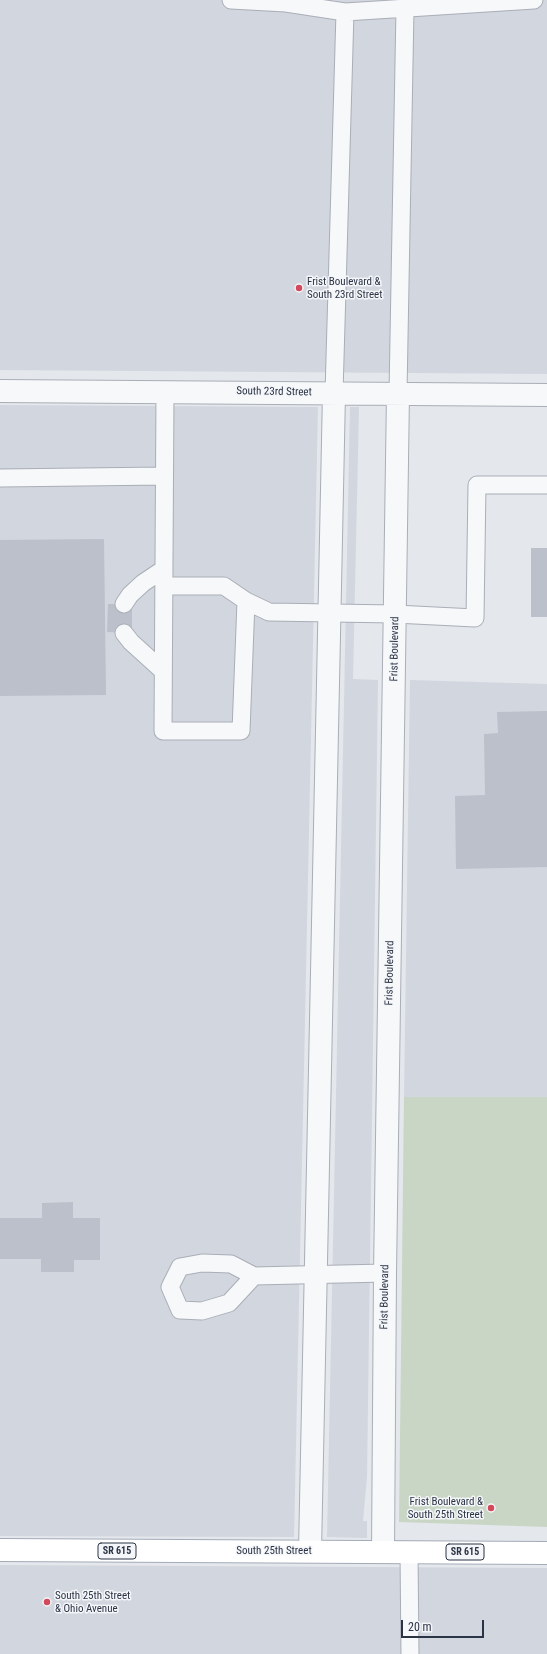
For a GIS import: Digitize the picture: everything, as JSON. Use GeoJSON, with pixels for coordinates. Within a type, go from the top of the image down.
{"type":"FeatureCollection","features":[{"type":"Feature","properties":{"kind":"main road","name":"South 25th Street"},"geometry":{"type":"LineString","coordinates":[[0,1550],[547,1553]]}},
{"type":"Feature","properties":{"kind":"street","name":"South 23rd Street"},"geometry":{"type":"LineString","coordinates":[[0,391],[165,391],[547,395]]}},
{"type":"Feature","properties":{"kind":"street"},"geometry":{"type":"LineString","coordinates":[[310,1551],[334,393]]}},
{"type":"Feature","properties":{"kind":"street","name":"Frist Boulevard"},"geometry":{"type":"LineString","coordinates":[[383,1552],[385,1273],[398,393]]}},
{"type":"Feature","properties":{"kind":"lane"},"geometry":{"type":"LineString","coordinates":[[231,0],[286,3],[345,12],[410,4],[534,0]]}},
{"type":"Feature","properties":{"kind":"lane"},"geometry":{"type":"LineString","coordinates":[[330,0],[345,12]]}},
{"type":"Feature","properties":{"kind":"lane"},"geometry":{"type":"LineString","coordinates":[[398,393],[410,4]]}},
{"type":"Feature","properties":{"kind":"lane"},"geometry":{"type":"LineString","coordinates":[[334,393],[345,12]]}},
{"type":"Feature","properties":{"kind":"lane"},"geometry":{"type":"LineString","coordinates":[[165,391],[163,731],[241,731],[246,601]]}},
{"type":"Feature","properties":{"kind":"lane"},"geometry":{"type":"LineString","coordinates":[[0,478],[164,476]]}},
{"type":"Feature","properties":{"kind":"lane"},"geometry":{"type":"LineString","coordinates":[[164,586],[224,586],[246,601],[269,612],[395,614],[475,618],[477,485],[547,485]]}},
{"type":"Feature","properties":{"kind":"lane"},"geometry":{"type":"LineString","coordinates":[[124,604],[130,595],[143,582],[164,569]]}},
{"type":"Feature","properties":{"kind":"lane"},"geometry":{"type":"LineString","coordinates":[[124,633],[131,642],[163,671]]}},
{"type":"Feature","properties":{"kind":"lane"},"geometry":{"type":"LineString","coordinates":[[254,1276],[385,1273]]}},
{"type":"Feature","properties":{"kind":"lane"},"geometry":{"type":"LineString","coordinates":[[409,1552],[410,1654]]}},
{"type":"Feature","properties":{"kind":"shaded area"},"geometry":{"type":"Polygon","coordinates":[[[0,0],[547,0],[547,374],[0,370],[0,0]]]}},
{"type":"Feature","properties":{"kind":"shaded area"},"geometry":{"type":"Polygon","coordinates":[[[0,405],[318,407],[294,1537],[0,1536],[0,405]]]}},
{"type":"Feature","properties":{"kind":"shaded area"},"geometry":{"type":"Polygon","coordinates":[[[350,407],[359,407],[353,679],[378,680],[367,1477],[363,1521],[367,1521],[367,1538],[327,1537],[350,407]]]}},
{"type":"Feature","properties":{"kind":"shaded area"},"geometry":{"type":"Polygon","coordinates":[[[410,680],[547,684],[547,1097],[404,1098],[410,680]]]}},
{"type":"Feature","properties":{"kind":"shaded area"},"geometry":{"type":"Polygon","coordinates":[[[0,1565],[547,1568],[547,1654],[0,1654],[0,1565]]]}},
{"type":"Feature","properties":{"kind":"green space"},"geometry":{"type":"Polygon","coordinates":[[[404,1097],[547,1097],[547,1527],[399,1522],[404,1097]]]}},
{"type":"Feature","properties":{"kind":"building"},"geometry":{"type":"Polygon","coordinates":[[[104,539],[106,695],[0,696],[0,540],[104,539]]]}},
{"type":"Feature","properties":{"kind":"building"},"geometry":{"type":"Polygon","coordinates":[[[531,548],[547,548],[547,617],[531,617],[531,548]]]}},
{"type":"Feature","properties":{"kind":"building"},"geometry":{"type":"Polygon","coordinates":[[[108,604],[132,604],[132,633],[107,632],[108,604]]]}},
{"type":"Feature","properties":{"kind":"building"},"geometry":{"type":"Polygon","coordinates":[[[547,711],[547,867],[456,869],[455,796],[485,795],[484,734],[498,733],[497,712],[547,711]]]}},
{"type":"Feature","properties":{"kind":"building"},"geometry":{"type":"Polygon","coordinates":[[[73,1202],[73,1218],[100,1218],[100,1260],[74,1260],[74,1272],[41,1272],[41,1259],[0,1259],[0,1218],[42,1218],[42,1203],[73,1202]]]}},
{"type":"Feature","properties":{"kind":"place","name":"Frist Boulevard & South 23rd Street"},"geometry":{"type":"Point","coordinates":[299,288]}},
{"type":"Feature","properties":{"kind":"place","name":"Frist Boulevard & South 25th Street"},"geometry":{"type":"Point","coordinates":[491,1508]}},
{"type":"Feature","properties":{"kind":"place","name":"South 25th Street & Ohio Avenue"},"geometry":{"type":"Point","coordinates":[47,1602]}}]}
